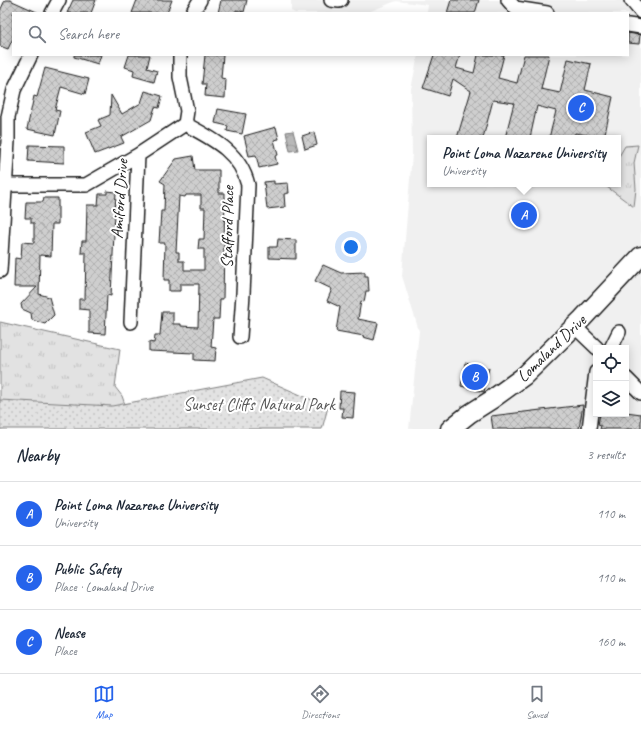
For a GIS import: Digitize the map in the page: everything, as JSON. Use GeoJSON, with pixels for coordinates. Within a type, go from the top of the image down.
{"type":"FeatureCollection","features":[{"type":"Feature","properties":{"kind":"street"},"geometry":{"type":"LineString","coordinates":[[53,12],[59,0]]}},
{"type":"Feature","properties":{"kind":"street"},"geometry":{"type":"LineString","coordinates":[[193,12],[200,0]]}},
{"type":"Feature","properties":{"kind":"street"},"geometry":{"type":"LineString","coordinates":[[331,0],[341,0]]}},
{"type":"Feature","properties":{"kind":"street"},"geometry":{"type":"LineString","coordinates":[[508,0],[515,8],[541,12]]}},
{"type":"Feature","properties":{"kind":"street"},"geometry":{"type":"LineString","coordinates":[[631,0],[641,12]]}},
{"type":"Feature","properties":{"kind":"street"},"geometry":{"type":"LineString","coordinates":[[629,25],[641,27]]}},
{"type":"Feature","properties":{"kind":"street"},"geometry":{"type":"LineString","coordinates":[[0,271],[4,185],[4,140],[14,90],[31,56]]}},
{"type":"Feature","properties":{"kind":"street"},"geometry":{"type":"LineString","coordinates":[[180,56],[180,77],[188,111],[185,124]]}},
{"type":"Feature","properties":{"kind":"street","name":"Amiford Drive"},"geometry":{"type":"LineString","coordinates":[[131,322],[138,154],[185,124]]}},
{"type":"Feature","properties":{"kind":"street","name":"Stafford Place"},"geometry":{"type":"LineString","coordinates":[[185,124],[212,138],[234,156],[246,175],[248,185],[240,336]]}},
{"type":"Feature","properties":{"kind":"street"},"geometry":{"type":"LineString","coordinates":[[4,185],[86,185],[138,154]]}},
{"type":"Feature","properties":{"kind":"street","name":"Lomaland Drive"},"geometry":{"type":"LineString","coordinates":[[450,429],[524,376],[641,256]]}},
{"type":"Feature","properties":{"kind":"street"},"geometry":{"type":"LineString","coordinates":[[574,326],[594,345]]}},
{"type":"Feature","properties":{"kind":"street"},"geometry":{"type":"LineString","coordinates":[[612,345],[618,332]]}},
{"type":"Feature","properties":{"kind":"street"},"geometry":{"type":"LineString","coordinates":[[629,373],[641,380]]}},
{"type":"Feature","properties":{"kind":"street"},"geometry":{"type":"LineString","coordinates":[[589,429],[595,381]]}},
{"type":"Feature","properties":{"kind":"street"},"geometry":{"type":"LineString","coordinates":[[629,381],[641,393]]}},
{"type":"Feature","properties":{"kind":"shaded area"},"geometry":{"type":"Polygon","coordinates":[[[291,0],[641,0],[641,429],[409,429],[419,331],[402,276],[412,154],[411,89],[418,56],[629,56],[629,12],[427,12],[428,5],[396,1],[368,12],[293,12],[291,11],[291,0]]]}},
{"type":"Feature","properties":{"kind":"green space"},"geometry":{"type":"Polygon","coordinates":[[[638,145],[634,163],[636,189],[634,207],[607,187],[621,187],[621,153],[625,146],[638,145]]]}},
{"type":"Feature","properties":{"kind":"green space"},"geometry":{"type":"Polygon","coordinates":[[[0,322],[120,349],[115,387],[122,396],[128,413],[0,429],[0,322]]]}},
{"type":"Feature","properties":{"kind":"green space","name":"Sunset Cliffs Natural Park"},"geometry":{"type":"Polygon","coordinates":[[[262,378],[328,407],[322,429],[0,429],[0,400],[112,406],[262,378]]]}},
{"type":"Feature","properties":{"kind":"water"},"geometry":{"type":"Polygon","coordinates":[[[293,131],[298,150],[290,151],[286,132],[293,131]]]}},
{"type":"Feature","properties":{"kind":"building"},"geometry":{"type":"Polygon","coordinates":[[[5,0],[10,0],[37,12],[12,12],[12,40],[8,49],[0,46],[0,11],[5,0]]]}},
{"type":"Feature","properties":{"kind":"building"},"geometry":{"type":"Polygon","coordinates":[[[73,0],[96,0],[91,12],[67,12],[73,0]]]}},
{"type":"Feature","properties":{"kind":"building"},"geometry":{"type":"Polygon","coordinates":[[[137,0],[172,0],[167,12],[132,12],[137,0]]]}},
{"type":"Feature","properties":{"kind":"building"},"geometry":{"type":"Polygon","coordinates":[[[221,0],[247,0],[244,12],[236,10],[236,12],[218,12],[221,0]]]}},
{"type":"Feature","properties":{"kind":"building"},"geometry":{"type":"Polygon","coordinates":[[[451,0],[479,0],[475,12],[447,12],[451,0]]]}},
{"type":"Feature","properties":{"kind":"building"},"geometry":{"type":"Polygon","coordinates":[[[629,33],[640,35],[639,44],[629,43],[629,33]]]}},
{"type":"Feature","properties":{"kind":"building"},"geometry":{"type":"Polygon","coordinates":[[[74,56],[101,56],[98,64],[74,56]]]}},
{"type":"Feature","properties":{"kind":"building"},"geometry":{"type":"Polygon","coordinates":[[[129,56],[150,56],[147,68],[157,71],[154,82],[133,76],[134,70],[125,67],[129,56]]]}},
{"type":"Feature","properties":{"kind":"building"},"geometry":{"type":"Polygon","coordinates":[[[205,56],[223,56],[221,78],[226,79],[225,98],[205,96],[206,84],[202,84],[205,56]]]}},
{"type":"Feature","properties":{"kind":"building"},"geometry":{"type":"Polygon","coordinates":[[[434,56],[460,56],[456,68],[474,73],[478,56],[504,56],[498,78],[517,83],[524,56],[549,56],[541,89],[560,93],[568,59],[591,64],[585,90],[613,97],[605,135],[587,135],[575,133],[575,135],[550,135],[556,111],[537,106],[531,135],[506,135],[514,103],[493,100],[484,135],[458,135],[471,91],[453,79],[448,96],[423,88],[434,56]]]}},
{"type":"Feature","properties":{"kind":"building"},"geometry":{"type":"Polygon","coordinates":[[[45,68],[89,79],[85,94],[61,87],[55,110],[60,111],[55,135],[27,129],[34,96],[37,97],[45,68]]]}},
{"type":"Feature","properties":{"kind":"building"},"geometry":{"type":"Polygon","coordinates":[[[145,91],[162,96],[159,108],[155,107],[151,120],[121,137],[124,143],[95,154],[86,132],[101,126],[98,120],[110,115],[111,95],[122,114],[141,103],[145,91]]]}},
{"type":"Feature","properties":{"kind":"building"},"geometry":{"type":"Polygon","coordinates":[[[218,109],[246,114],[242,134],[227,131],[228,126],[215,123],[218,109]]]}},
{"type":"Feature","properties":{"kind":"building"},"geometry":{"type":"Polygon","coordinates":[[[276,127],[279,139],[274,140],[278,155],[275,156],[277,164],[259,168],[256,155],[249,156],[244,136],[276,127]]]}},
{"type":"Feature","properties":{"kind":"building"},"geometry":{"type":"Polygon","coordinates":[[[314,132],[317,145],[305,149],[302,136],[314,132]]]}},
{"type":"Feature","properties":{"kind":"building"},"geometry":{"type":"Polygon","coordinates":[[[29,145],[64,146],[64,163],[28,161],[29,145]]]}},
{"type":"Feature","properties":{"kind":"building"},"geometry":{"type":"Polygon","coordinates":[[[193,156],[195,170],[219,170],[219,193],[225,193],[223,299],[220,299],[219,319],[213,319],[211,347],[216,348],[215,361],[194,360],[194,353],[149,351],[149,342],[154,343],[155,335],[160,335],[162,312],[173,312],[173,324],[198,327],[199,284],[180,284],[180,291],[169,291],[169,280],[164,280],[165,243],[159,243],[161,211],[164,211],[165,184],[160,181],[176,159],[193,156]],[[186,195],[185,197],[179,196],[176,252],[179,252],[179,261],[184,261],[184,270],[204,270],[204,249],[198,249],[199,239],[204,239],[205,208],[201,208],[201,195],[186,195]]]}},
{"type":"Feature","properties":{"kind":"building"},"geometry":{"type":"Polygon","coordinates":[[[274,181],[274,184],[288,183],[289,193],[284,194],[285,207],[267,209],[264,182],[274,181]]]}},
{"type":"Feature","properties":{"kind":"building"},"geometry":{"type":"Polygon","coordinates":[[[107,191],[116,192],[111,296],[107,295],[105,334],[89,333],[89,310],[79,309],[79,299],[85,299],[86,253],[81,253],[82,241],[86,241],[87,205],[98,205],[99,194],[107,194],[107,191]]]}},
{"type":"Feature","properties":{"kind":"building"},"geometry":{"type":"Polygon","coordinates":[[[44,198],[58,198],[58,224],[52,224],[51,256],[40,255],[39,294],[49,297],[54,315],[45,324],[32,320],[31,313],[22,309],[21,304],[37,287],[14,287],[15,258],[21,259],[22,242],[34,243],[34,223],[31,223],[31,218],[25,218],[26,202],[43,202],[44,198]]]}},
{"type":"Feature","properties":{"kind":"building"},"geometry":{"type":"Polygon","coordinates":[[[278,239],[296,240],[296,259],[269,258],[269,247],[277,247],[278,239]]]}},
{"type":"Feature","properties":{"kind":"building"},"geometry":{"type":"Polygon","coordinates":[[[323,265],[341,273],[365,272],[365,276],[368,276],[369,291],[366,291],[364,302],[361,301],[358,319],[378,323],[374,340],[363,337],[364,336],[336,331],[340,307],[327,301],[332,289],[315,281],[323,265]]]}},
{"type":"Feature","properties":{"kind":"building"},"geometry":{"type":"Polygon","coordinates":[[[465,363],[489,368],[484,392],[461,386],[465,363]]]}},
{"type":"Feature","properties":{"kind":"building"},"geometry":{"type":"Polygon","coordinates":[[[340,391],[355,392],[353,418],[342,417],[343,408],[339,408],[340,391]]]}},
{"type":"Feature","properties":{"kind":"building"},"geometry":{"type":"Polygon","coordinates":[[[583,405],[579,429],[493,429],[491,416],[583,405]]]}},
{"type":"Feature","properties":{"kind":"building"},"geometry":{"type":"Polygon","coordinates":[[[629,412],[641,414],[641,429],[600,429],[601,426],[598,425],[599,417],[629,417],[629,412]]]}},
{"type":"Feature","properties":{"kind":"place","name":"Nease"},"geometry":{"type":"Point","coordinates":[581,108]}},
{"type":"Feature","properties":{"kind":"place","name":"Point Loma Nazarene University"},"geometry":{"type":"Point","coordinates":[524,215]}},
{"type":"Feature","properties":{"kind":"place","name":"Public Safety"},"geometry":{"type":"Point","coordinates":[475,377]}}]}
